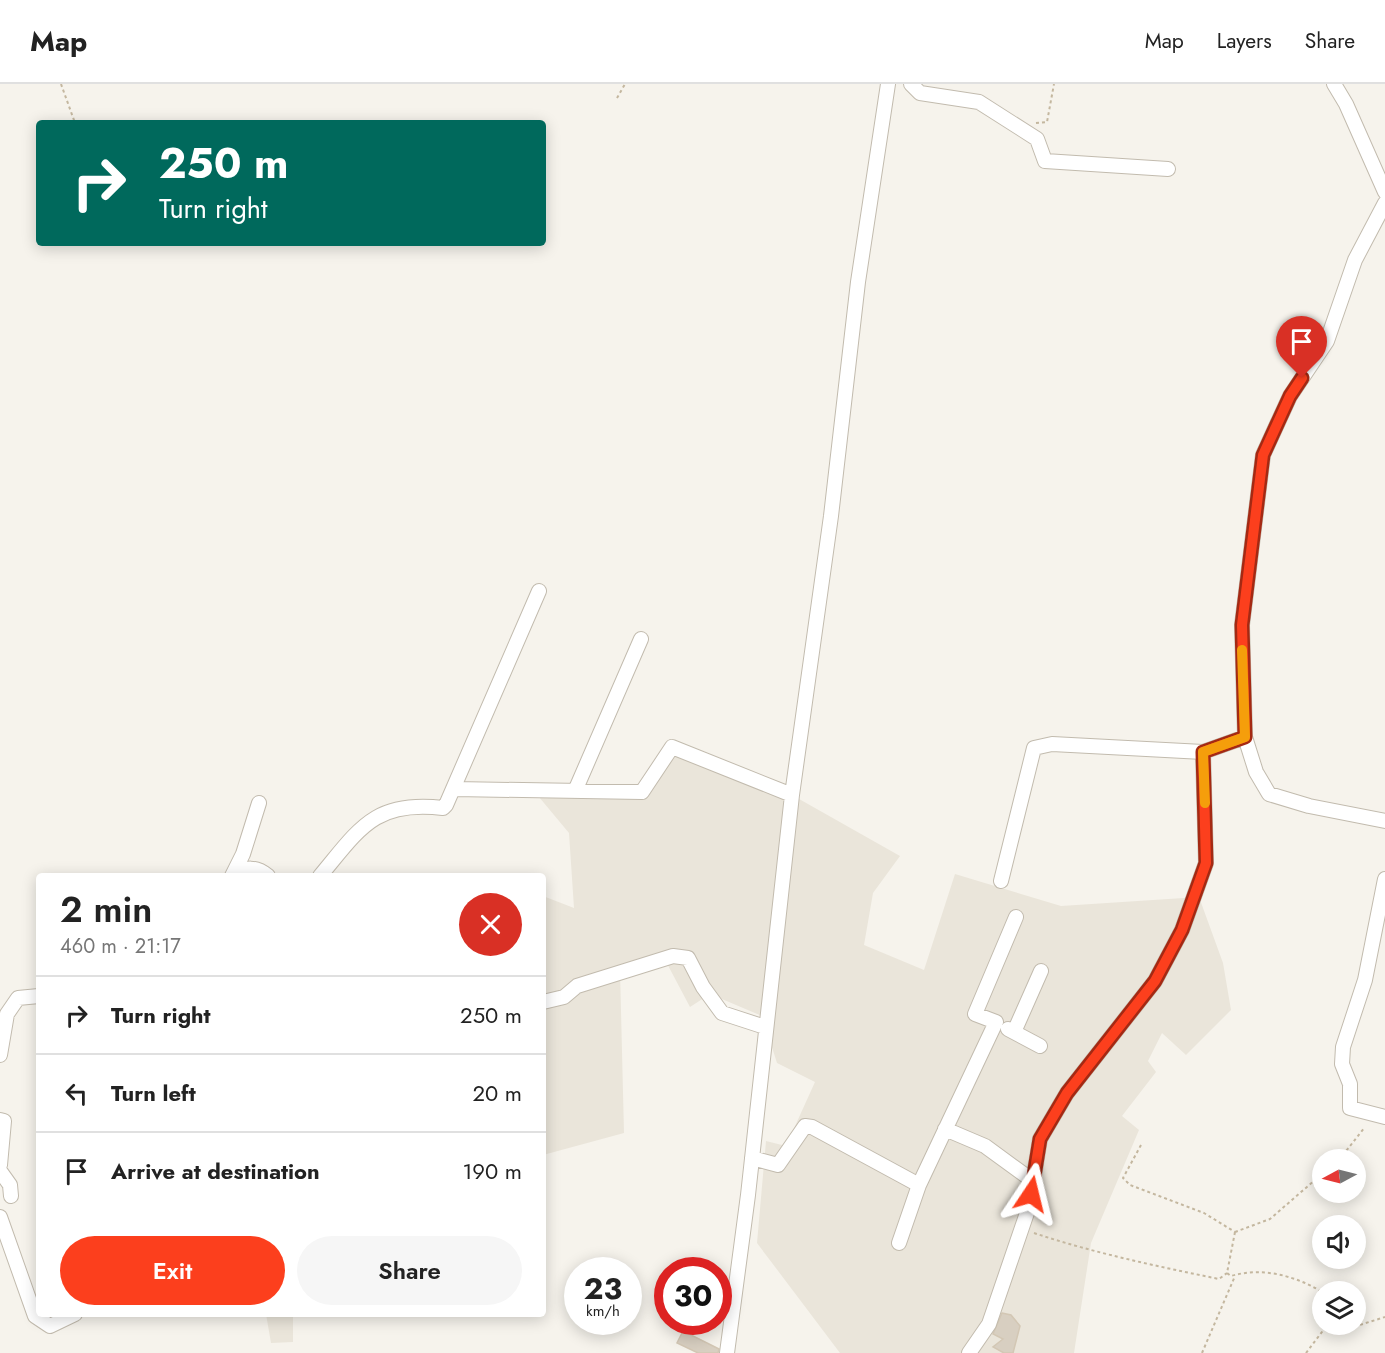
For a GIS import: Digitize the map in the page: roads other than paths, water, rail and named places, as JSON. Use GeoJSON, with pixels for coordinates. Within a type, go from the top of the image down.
{"type":"FeatureCollection","features":[{"type":"Feature","properties":{"kind":"street"},"geometry":{"type":"LineString","coordinates":[[727,1353],[752,1158],[792,795],[831,516],[858,282],[888,84]]}},
{"type":"Feature","properties":{"kind":"street"},"geometry":{"type":"LineString","coordinates":[[911,84],[920,93],[979,102],[1037,139],[1045,160],[1168,169]]}},
{"type":"Feature","properties":{"kind":"street"},"geometry":{"type":"LineString","coordinates":[[1334,84],[1380,166],[1385,192]]}},
{"type":"Feature","properties":{"kind":"street"},"geometry":{"type":"LineString","coordinates":[[1385,203],[1355,260],[1327,341],[1290,396],[1263,455],[1242,625],[1245,737],[1256,772],[1269,794],[1309,806],[1385,821]]}},
{"type":"Feature","properties":{"kind":"street"},"geometry":{"type":"LineString","coordinates":[[322,873],[350,840],[383,813],[403,806],[443,808],[455,789],[539,591]]}},
{"type":"Feature","properties":{"kind":"street"},"geometry":{"type":"LineString","coordinates":[[575,790],[641,639]]}},
{"type":"Feature","properties":{"kind":"street"},"geometry":{"type":"LineString","coordinates":[[1000,881],[1034,748],[1052,744],[1203,752],[1245,737]]}},
{"type":"Feature","properties":{"kind":"street"},"geometry":{"type":"LineString","coordinates":[[455,789],[642,792],[672,747],[792,795]]}},
{"type":"Feature","properties":{"kind":"street"},"geometry":{"type":"LineString","coordinates":[[969,1353],[989,1324],[1029,1207],[1040,1139],[1067,1093],[1155,981],[1182,930],[1206,863],[1203,752]]}},
{"type":"Feature","properties":{"kind":"street"},"geometry":{"type":"LineString","coordinates":[[233,873],[243,854],[259,803]]}},
{"type":"Feature","properties":{"kind":"street"},"geometry":{"type":"LineString","coordinates":[[236,873],[246,867],[264,873]]}},
{"type":"Feature","properties":{"kind":"street"},"geometry":{"type":"LineString","coordinates":[[1380,1116],[1350,1108],[1350,1084],[1342,1064],[1343,1047],[1365,980],[1385,879]]}},
{"type":"Feature","properties":{"kind":"street"},"geometry":{"type":"LineString","coordinates":[[1016,917],[975,1014],[996,1022],[1040,1046]]}},
{"type":"Feature","properties":{"kind":"street"},"geometry":{"type":"LineString","coordinates":[[546,1001],[564,997],[577,986],[673,956],[688,958],[703,987],[722,1013],[765,1027]]}},
{"type":"Feature","properties":{"kind":"street"},"geometry":{"type":"LineString","coordinates":[[1014,1032],[1041,971]]}},
{"type":"Feature","properties":{"kind":"street"},"geometry":{"type":"LineString","coordinates":[[0,1055],[7,1014],[18,998],[36,996]]}},
{"type":"Feature","properties":{"kind":"street"},"geometry":{"type":"LineString","coordinates":[[899,1243],[919,1185],[996,1022]]}},
{"type":"Feature","properties":{"kind":"street"},"geometry":{"type":"LineString","coordinates":[[0,1120],[4,1121],[0,1165]]}},
{"type":"Feature","properties":{"kind":"street"},"geometry":{"type":"LineString","coordinates":[[752,1158],[778,1165],[799,1131],[805,1126],[812,1126],[919,1185]]}},
{"type":"Feature","properties":{"kind":"street"},"geometry":{"type":"LineString","coordinates":[[945,1129],[985,1146],[1033,1181]]}},
{"type":"Feature","properties":{"kind":"street"},"geometry":{"type":"LineString","coordinates":[[0,1171],[10,1185],[11,1196]]}},
{"type":"Feature","properties":{"kind":"street"},"geometry":{"type":"LineString","coordinates":[[0,1217],[36,1317]]}},
{"type":"Feature","properties":{"kind":"street"},"geometry":{"type":"LineString","coordinates":[[36,1317],[50,1326],[69,1317]]}}]}
